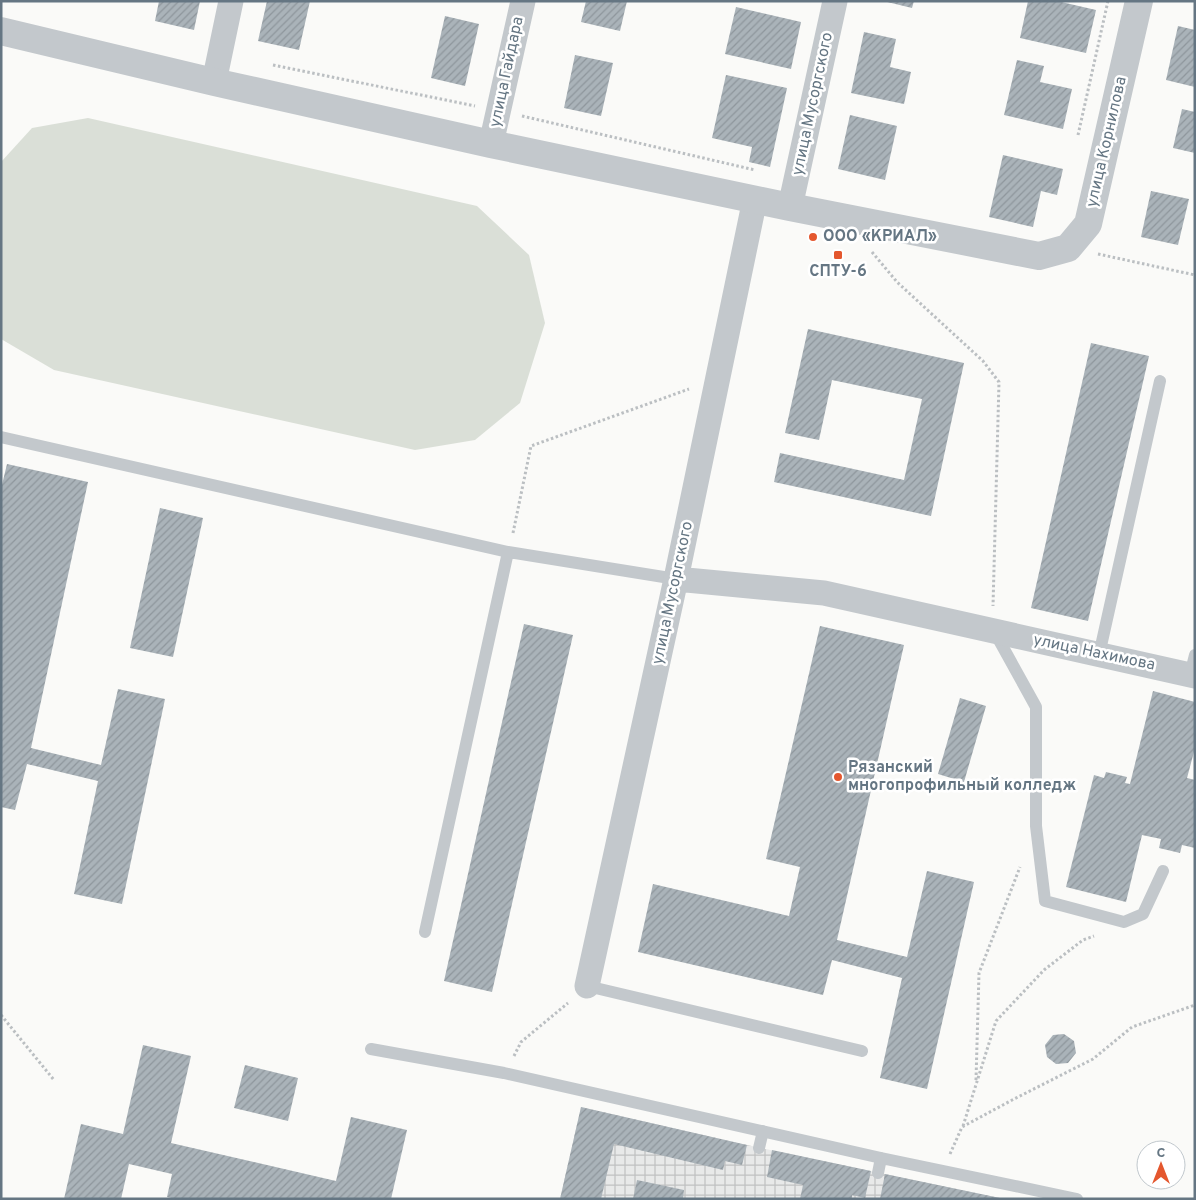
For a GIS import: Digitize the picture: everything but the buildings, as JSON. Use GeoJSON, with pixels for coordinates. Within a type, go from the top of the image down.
{"type":"FeatureCollection","features":[{"type":"Feature","properties":{"kind":"street"},"geometry":{"type":"LineString","coordinates":[[214,82],[232,1]]}},
{"type":"Feature","properties":{"kind":"street","name":"улица Гайдара"},"geometry":{"type":"LineString","coordinates":[[491,144],[523,1]]}},
{"type":"Feature","properties":{"kind":"street","name":"улица Мусоргского"},"geometry":{"type":"LineString","coordinates":[[790,207],[835,1]]}},
{"type":"Feature","properties":{"kind":"street","name":"улица Корнилова"},"geometry":{"type":"LineString","coordinates":[[1068,248],[1088,224],[1139,1]]}},
{"type":"Feature","properties":{"kind":"street"},"geometry":{"type":"LineString","coordinates":[[1,31],[214,82],[491,144],[844,218],[1039,256],[1068,248]]}},
{"type":"Feature","properties":{"kind":"street","name":"улица Мусоргского"},"geometry":{"type":"LineString","coordinates":[[588,986],[676,580],[755,199]]}},
{"type":"Feature","properties":{"kind":"street","name":"улица Нахимова"},"geometry":{"type":"LineString","coordinates":[[676,580],[824,594],[1099,654],[1193,669]]}},
{"type":"Feature","properties":{"kind":"lane"},"geometry":{"type":"LineString","coordinates":[[1099,654],[1160,382]]}},
{"type":"Feature","properties":{"kind":"lane"},"geometry":{"type":"LineString","coordinates":[[1,437],[508,552],[676,580]]}},
{"type":"Feature","properties":{"kind":"lane"},"geometry":{"type":"LineString","coordinates":[[425,932],[508,552]]}},
{"type":"Feature","properties":{"kind":"lane"},"geometry":{"type":"LineString","coordinates":[[994,631],[1036,707],[1036,826],[1045,901],[1124,922],[1143,914],[1164,871]]}},
{"type":"Feature","properties":{"kind":"lane"},"geometry":{"type":"LineString","coordinates":[[588,986],[862,1052]]}},
{"type":"Feature","properties":{"kind":"lane"},"geometry":{"type":"LineString","coordinates":[[371,1049],[504,1073],[881,1158],[1077,1199]]}},
{"type":"Feature","properties":{"kind":"lane"},"geometry":{"type":"LineString","coordinates":[[759,1148],[763,1131]]}},
{"type":"Feature","properties":{"kind":"lane"},"geometry":{"type":"LineString","coordinates":[[878,1173],[881,1158]]}},
{"type":"Feature","properties":{"kind":"path"},"geometry":{"type":"LineString","coordinates":[[1078,136],[1108,1]]}},
{"type":"Feature","properties":{"kind":"path"},"geometry":{"type":"LineString","coordinates":[[268,64],[498,111],[796,179]]}},
{"type":"Feature","properties":{"kind":"path"},"geometry":{"type":"LineString","coordinates":[[844,218],[897,282],[983,361],[998,382],[994,631]]}},
{"type":"Feature","properties":{"kind":"path"},"geometry":{"type":"LineString","coordinates":[[1068,248],[1195,275]]}},
{"type":"Feature","properties":{"kind":"path"},"geometry":{"type":"LineString","coordinates":[[508,552],[531,446],[718,378]]}},
{"type":"Feature","properties":{"kind":"path"},"geometry":{"type":"LineString","coordinates":[[976,1085],[978,972],[1036,826]]}},
{"type":"Feature","properties":{"kind":"path"},"geometry":{"type":"LineString","coordinates":[[942,1170],[962,1127],[996,1021],[1044,970],[1083,940],[1124,922]]}},
{"type":"Feature","properties":{"kind":"path"},"geometry":{"type":"LineString","coordinates":[[504,1073],[521,1042],[588,986]]}},
{"type":"Feature","properties":{"kind":"path"},"geometry":{"type":"LineString","coordinates":[[962,1127],[1093,1059],[1132,1027],[1195,1005]]}},
{"type":"Feature","properties":{"kind":"path"},"geometry":{"type":"LineString","coordinates":[[1,1015],[54,1080]]}},
{"type":"Feature","properties":{"kind":"shaded area"},"geometry":{"type":"Polygon","coordinates":[[[88,118],[477,206],[529,255],[545,323],[520,403],[475,440],[415,450],[54,370],[1,339],[1,162],[32,128],[88,118]]]}},
{"type":"Feature","properties":{"kind":"shaded area"},"geometry":{"type":"Polygon","coordinates":[[[581,1107],[747,1145],[1004,1199],[560,1199],[581,1107]]]}},
{"type":"Feature","properties":{"kind":"place","name":"ООО «КРИАЛ»"},"geometry":{"type":"Point","coordinates":[813,237]}},
{"type":"Feature","properties":{"kind":"place","name":"СПТУ-6"},"geometry":{"type":"Point","coordinates":[838,255]}},
{"type":"Feature","properties":{"kind":"place","name":"Рязанский многопрофильный колледж"},"geometry":{"type":"Point","coordinates":[838,777]}}]}
